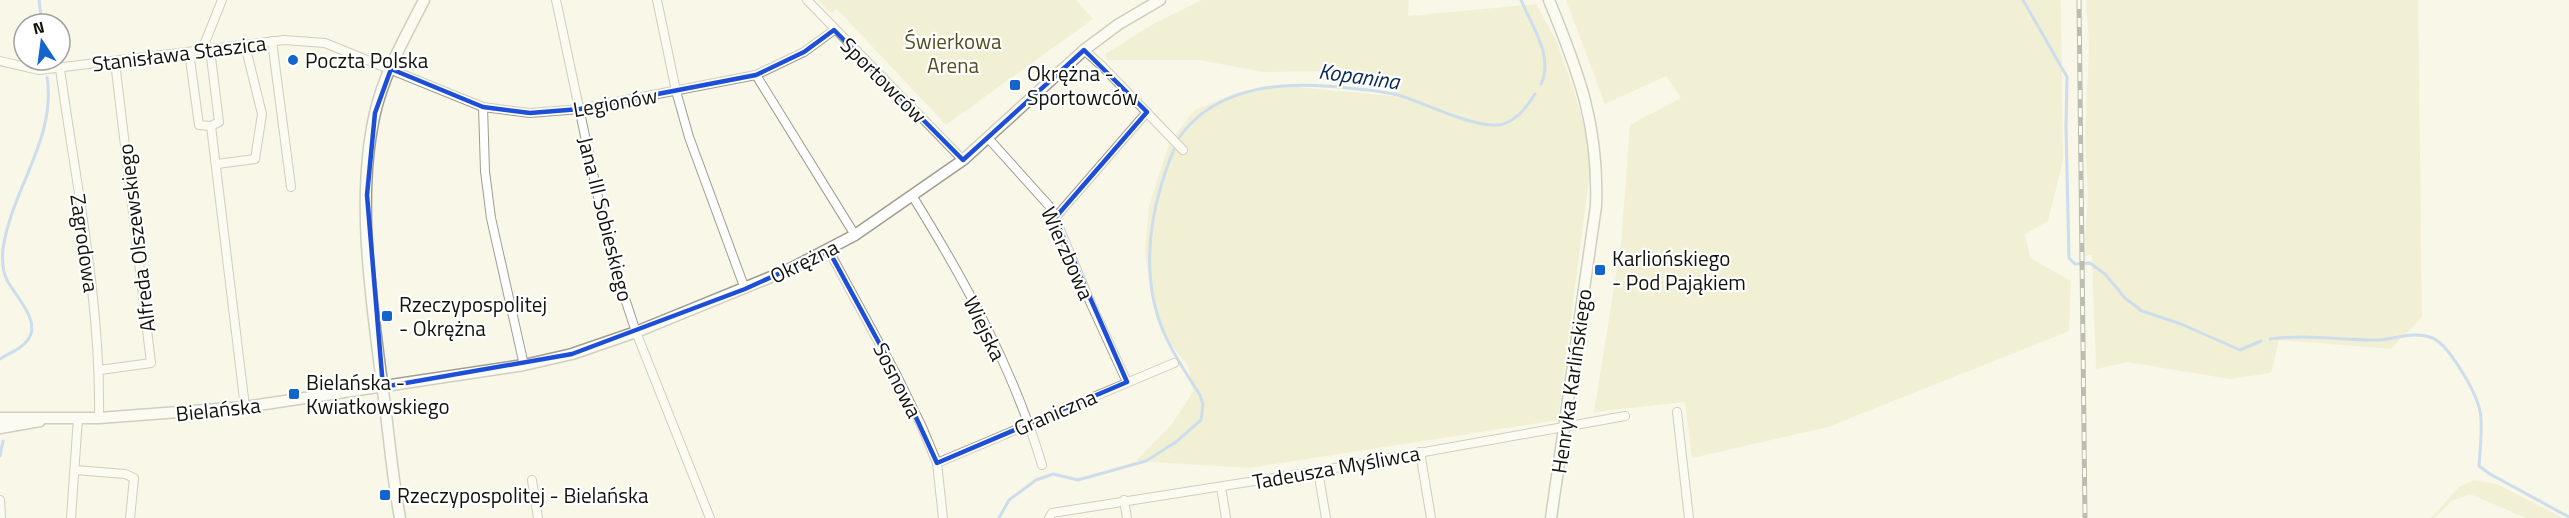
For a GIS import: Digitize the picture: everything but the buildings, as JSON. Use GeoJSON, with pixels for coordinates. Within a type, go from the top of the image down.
{"type":"FeatureCollection","features":[{"type":"Feature","properties":{"kind":"street"},"geometry":{"type":"LineString","coordinates":[[189,52],[199,125],[211,126],[219,122],[206,50],[222,0]]}},
{"type":"Feature","properties":{"kind":"street"},"geometry":{"type":"LineString","coordinates":[[400,518],[370,271],[367,195],[369,151],[375,113],[391,69],[424,0]]}},
{"type":"Feature","properties":{"kind":"street","name":"Jana III Sobieskiego"},"geometry":{"type":"LineString","coordinates":[[556,0],[610,253],[636,332],[710,518]]}},
{"type":"Feature","properties":{"kind":"street"},"geometry":{"type":"LineString","coordinates":[[657,0],[676,91],[705,186],[745,289]]}},
{"type":"Feature","properties":{"kind":"street","name":"Sportowców"},"geometry":{"type":"LineString","coordinates":[[807,0],[963,160]]}},
{"type":"Feature","properties":{"kind":"street","name":"Okrężna"},"geometry":{"type":"LineString","coordinates":[[383,387],[524,365],[572,354],[636,332],[745,289],[829,250],[855,236],[963,160],[1084,50],[1144,3],[1160,0]]}},
{"type":"Feature","properties":{"kind":"street","name":"Henryka Karlińskiego"},"geometry":{"type":"LineString","coordinates":[[1549,0],[1582,84],[1593,128],[1597,183],[1596,206],[1551,518]]}},
{"type":"Feature","properties":{"kind":"street","name":"Legionów"},"geometry":{"type":"LineString","coordinates":[[391,69],[483,107],[530,113],[580,110],[756,75],[804,52],[834,30]]}},
{"type":"Feature","properties":{"kind":"street","name":"Stanisława Staszica"},"geometry":{"type":"LineString","coordinates":[[72,67],[284,40],[326,43],[391,69]]}},
{"type":"Feature","properties":{"kind":"street"},"geometry":{"type":"LineString","coordinates":[[272,42],[291,187]]}},
{"type":"Feature","properties":{"kind":"street"},"geometry":{"type":"LineString","coordinates":[[217,164],[255,159],[262,114],[245,45]]}},
{"type":"Feature","properties":{"kind":"street"},"geometry":{"type":"LineString","coordinates":[[1084,50],[1183,150]]}},
{"type":"Feature","properties":{"kind":"street","name":"Alfreda Olszewskiego"},"geometry":{"type":"LineString","coordinates":[[100,370],[151,363],[115,62]]}},
{"type":"Feature","properties":{"kind":"street","name":"Zagrodowa"},"geometry":{"type":"LineString","coordinates":[[60,72],[91,285],[100,370],[99,418]]}},
{"type":"Feature","properties":{"kind":"street"},"geometry":{"type":"LineString","coordinates":[[756,75],[855,236]]}},
{"type":"Feature","properties":{"kind":"street"},"geometry":{"type":"LineString","coordinates":[[483,107],[485,171],[491,218],[524,365]]}},
{"type":"Feature","properties":{"kind":"street"},"geometry":{"type":"LineString","coordinates":[[1055,218],[1147,112]]}},
{"type":"Feature","properties":{"kind":"street"},"geometry":{"type":"LineString","coordinates":[[211,126],[245,407]]}},
{"type":"Feature","properties":{"kind":"street","name":"Wierzbowa"},"geometry":{"type":"LineString","coordinates":[[988,138],[1051,208],[1127,382]]}},
{"type":"Feature","properties":{"kind":"street","name":"Wiejska"},"geometry":{"type":"LineString","coordinates":[[913,197],[938,237],[989,333],[1030,423],[1042,465]]}},
{"type":"Feature","properties":{"kind":"street","name":"Sosnowa"},"geometry":{"type":"LineString","coordinates":[[829,250],[896,374],[937,463],[943,518]]}},
{"type":"Feature","properties":{"kind":"street","name":"Graniczna"},"geometry":{"type":"LineString","coordinates":[[937,463],[1174,363]]}},
{"type":"Feature","properties":{"kind":"street","name":"Bielańska"},"geometry":{"type":"LineString","coordinates":[[0,428],[52,419],[99,418],[245,407],[383,387]]}},
{"type":"Feature","properties":{"kind":"street"},"geometry":{"type":"LineString","coordinates":[[1677,412],[1689,518]]}},
{"type":"Feature","properties":{"kind":"street","name":"Tadeusza Myśliwca"},"geometry":{"type":"LineString","coordinates":[[1049,518],[1052,513],[1124,500],[1318,471],[1564,429],[1625,416]]}},
{"type":"Feature","properties":{"kind":"street","name":"Bielańska"},"geometry":{"type":"LineString","coordinates":[[0,418],[52,419]]}},
{"type":"Feature","properties":{"kind":"street"},"geometry":{"type":"LineString","coordinates":[[71,518],[78,418]]}},
{"type":"Feature","properties":{"kind":"street"},"geometry":{"type":"LineString","coordinates":[[1420,452],[1431,518]]}},
{"type":"Feature","properties":{"kind":"street"},"geometry":{"type":"LineString","coordinates":[[75,470],[125,474],[134,478],[130,518]]}},
{"type":"Feature","properties":{"kind":"street"},"geometry":{"type":"LineString","coordinates":[[1318,471],[1326,518]]}},
{"type":"Feature","properties":{"kind":"street"},"geometry":{"type":"LineString","coordinates":[[531,480],[538,518]]}},
{"type":"Feature","properties":{"kind":"street"},"geometry":{"type":"LineString","coordinates":[[1221,486],[1226,518]]}},
{"type":"Feature","properties":{"kind":"street"},"geometry":{"type":"LineString","coordinates":[[0,500],[1,518]]}},
{"type":"Feature","properties":{"kind":"street"},"geometry":{"type":"LineString","coordinates":[[1124,500],[1126,518]]}},
{"type":"Feature","properties":{"kind":"highlighted area"},"geometry":{"type":"Polygon","coordinates":[[[834,30],[963,160],[1084,50],[1147,112],[1055,218],[1127,382],[937,463],[896,374],[829,251],[745,289],[572,354],[383,387],[367,195],[375,113],[391,69],[483,107],[530,113],[580,109],[756,75],[804,52],[834,30]]]}},
{"type":"Feature","properties":{"kind":"green space","name":"Świerkowa Arena"},"geometry":{"type":"Polygon","coordinates":[[[818,0],[1076,0],[1093,19],[946,125],[837,9],[831,13],[818,0]]]}},
{"type":"Feature","properties":{"kind":"green space"},"geometry":{"type":"Polygon","coordinates":[[[1202,0],[1409,0],[1408,16],[1536,4],[1556,40],[1573,87],[1592,155],[1558,420],[1249,468],[1136,461],[1172,424],[1193,392],[1188,366],[1161,332],[1151,292],[1145,251],[1149,206],[1170,141],[1195,110],[1236,93],[1267,87],[1296,87],[1393,96],[1399,76],[1334,71],[1264,72],[1199,60],[1107,60],[1105,54],[1157,22],[1202,0]]]}},
{"type":"Feature","properties":{"kind":"green space"},"geometry":{"type":"Polygon","coordinates":[[[1566,0],[2061,0],[2063,161],[2048,221],[2025,234],[2030,258],[2071,281],[2069,331],[1828,427],[1692,458],[1685,402],[1594,412],[1621,244],[1630,125],[1681,98],[1666,76],[1605,104],[1566,0]]]}},
{"type":"Feature","properties":{"kind":"green space"},"geometry":{"type":"Polygon","coordinates":[[[2086,0],[2418,0],[2422,317],[2391,349],[2279,340],[2271,373],[2230,379],[2127,362],[2096,369],[2092,255],[2084,256],[2088,195],[2085,138],[2089,47],[2086,0]]]}},
{"type":"Feature","properties":{"kind":"green space"},"geometry":{"type":"Polygon","coordinates":[[[2474,480],[2497,484],[2563,518],[2526,518],[2470,494],[2452,501],[2434,518],[2431,518],[2459,487],[2474,480]]]}},
{"type":"Feature","properties":{"kind":"waterway"},"geometry":{"type":"LineString","coordinates":[[39,0],[40,12]]}},
{"type":"Feature","properties":{"kind":"waterway","name":"Kopanina"},"geometry":{"type":"LineString","coordinates":[[1521,0],[1543,52],[1545,63],[1541,84]]}},
{"type":"Feature","properties":{"kind":"waterway"},"geometry":{"type":"LineString","coordinates":[[2023,0],[2067,77],[2069,258],[2075,264],[2090,263],[2105,274],[2125,298],[2142,311],[2181,324],[2240,350],[2261,341]]}},
{"type":"Feature","properties":{"kind":"waterway"},"geometry":{"type":"LineString","coordinates":[[0,359],[21,347],[31,334],[32,326],[26,309],[5,276],[3,253],[15,206],[40,143],[48,99],[47,77]]}},
{"type":"Feature","properties":{"kind":"waterway","name":"Kopanina"},"geometry":{"type":"LineString","coordinates":[[1178,139],[1194,120],[1213,106],[1233,96],[1278,86],[1325,86],[1386,92],[1471,121],[1494,125],[1501,125],[1513,119],[1535,94]]}},
{"type":"Feature","properties":{"kind":"waterway","name":"Kopanina"},"geometry":{"type":"LineString","coordinates":[[999,518],[1009,500],[1036,480],[1053,474],[1078,480],[1146,461],[1176,442],[1201,420],[1203,405],[1200,395],[1165,335],[1152,289],[1150,241],[1159,193],[1175,147]]}},
{"type":"Feature","properties":{"kind":"waterway"},"geometry":{"type":"LineString","coordinates":[[2270,339],[2309,337],[2382,340],[2423,335],[2437,341],[2460,369],[2480,411],[2479,466],[2569,517]]}},
{"type":"Feature","properties":{"kind":"waterway"},"geometry":{"type":"LineString","coordinates":[[0,456],[3,441]]}},
{"type":"Feature","properties":{"kind":"railway"},"geometry":{"type":"LineString","coordinates":[[2079,0],[2085,518]]}},
{"type":"Feature","properties":{"kind":"place","name":"Poczta Polska"},"geometry":{"type":"Point","coordinates":[293,60]}},
{"type":"Feature","properties":{"kind":"place","name":"Okrężna - Sportowców"},"geometry":{"type":"Point","coordinates":[1015,85]}},
{"type":"Feature","properties":{"kind":"place","name":"Karliońskiego - Pod Pająkiem"},"geometry":{"type":"Point","coordinates":[1600,270]}},
{"type":"Feature","properties":{"kind":"place","name":"Rzeczypospolitej - Okrężna"},"geometry":{"type":"Point","coordinates":[387,316]}},
{"type":"Feature","properties":{"kind":"place","name":"Bielańska - Kwiatkowskiego"},"geometry":{"type":"Point","coordinates":[294,394]}},
{"type":"Feature","properties":{"kind":"place","name":"Rzeczypospolitej - Bielańska"},"geometry":{"type":"Point","coordinates":[385,495]}}]}
